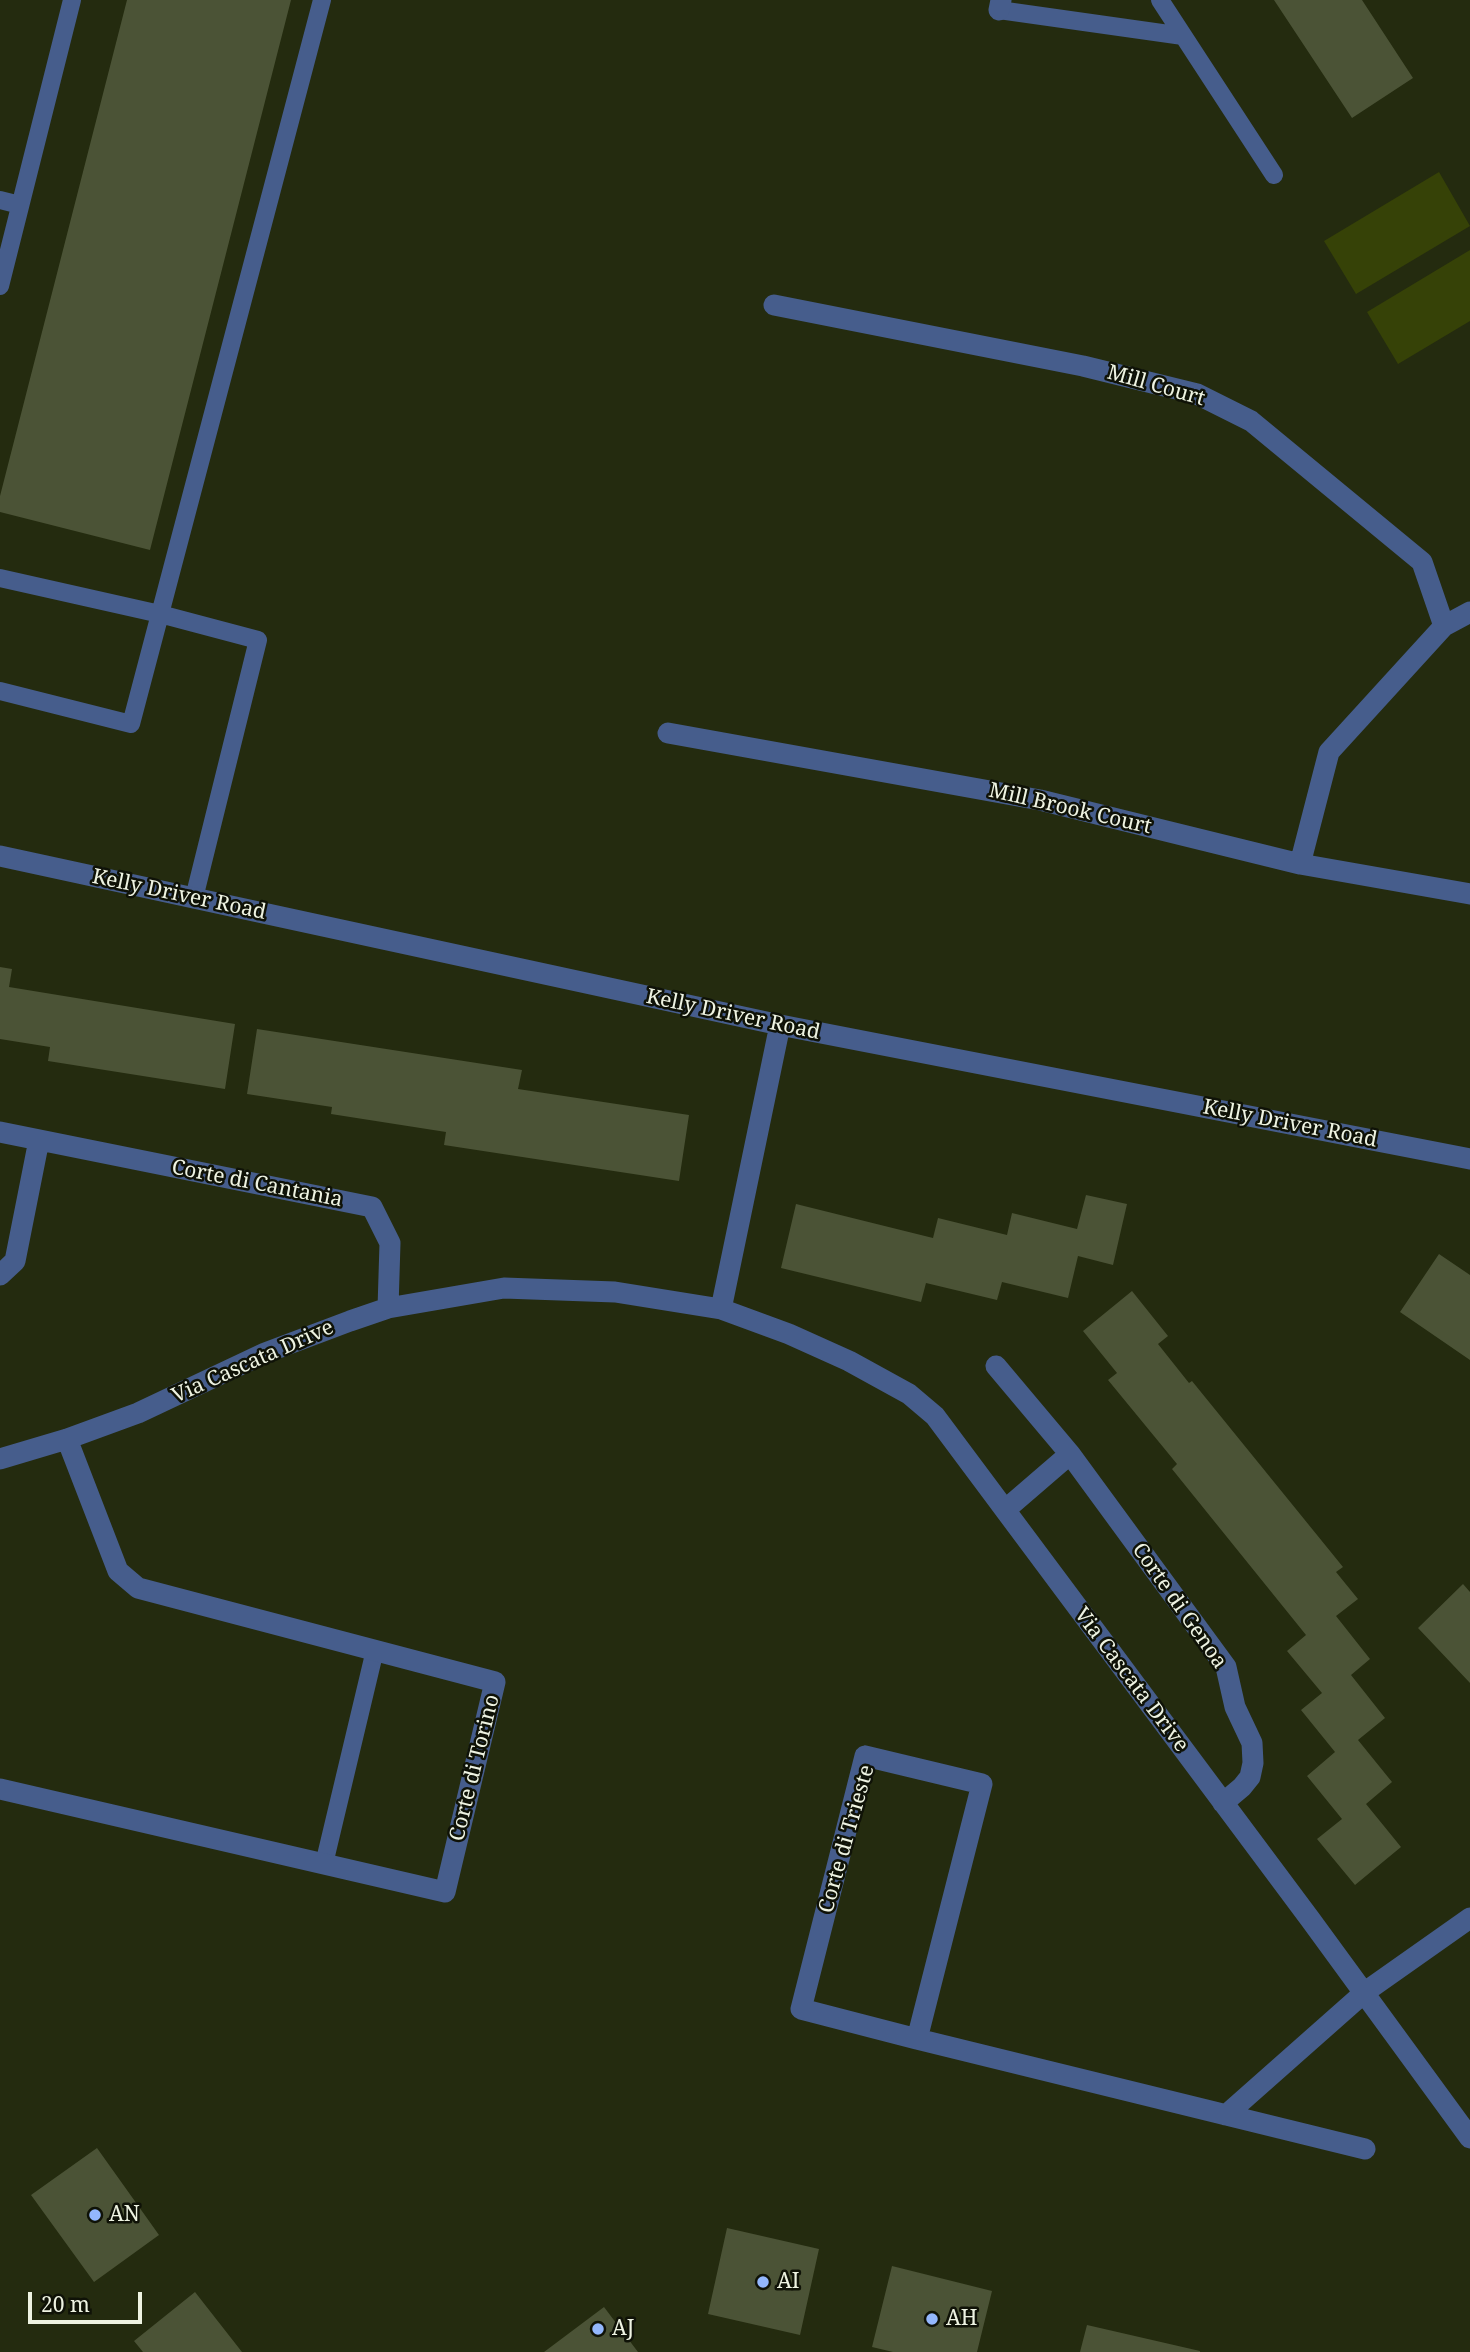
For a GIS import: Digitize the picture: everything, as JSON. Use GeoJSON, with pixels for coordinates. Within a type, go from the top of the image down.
{"type":"FeatureCollection","features":[{"type":"Feature","properties":{"kind":"street","name":"Mill Court"},"geometry":{"type":"LineString","coordinates":[[774,305],[1083,366],[1197,394],[1251,421],[1422,562],[1444,626]]}},
{"type":"Feature","properties":{"kind":"street"},"geometry":{"type":"LineString","coordinates":[[1300,864],[1329,752],[1444,626],[1470,612]]}},
{"type":"Feature","properties":{"kind":"street","name":"Mill Brook Court"},"geometry":{"type":"LineString","coordinates":[[668,733],[1040,800],[1300,864],[1470,894]]}},
{"type":"Feature","properties":{"kind":"street","name":"Kelly Driver Road"},"geometry":{"type":"LineString","coordinates":[[0,856],[780,1026],[1470,1159]]}},
{"type":"Feature","properties":{"kind":"street"},"geometry":{"type":"LineString","coordinates":[[721,1310],[780,1026]]}},
{"type":"Feature","properties":{"kind":"street","name":"Corte di Cantania"},"geometry":{"type":"LineString","coordinates":[[0,1132],[372,1207],[390,1243],[388,1308]]}},
{"type":"Feature","properties":{"kind":"street"},"geometry":{"type":"LineString","coordinates":[[0,1275],[15,1261],[39,1140]]}},
{"type":"Feature","properties":{"kind":"street","name":"Via Cascata Drive"},"geometry":{"type":"LineString","coordinates":[[0,1459],[67,1439],[138,1413],[293,1341],[388,1308],[505,1288],[615,1292],[721,1310],[789,1334],[849,1361],[909,1394],[934,1416],[1365,1992],[1470,2138]]}},
{"type":"Feature","properties":{"kind":"street","name":"Corte di Genoa"},"geometry":{"type":"LineString","coordinates":[[996,1366],[1070,1454],[1226,1667],[1235,1707],[1252,1743],[1253,1763],[1250,1777],[1223,1802]]}},
{"type":"Feature","properties":{"kind":"street","name":"Corte di Torino"},"geometry":{"type":"LineString","coordinates":[[0,1788],[445,1892],[495,1682],[138,1588],[118,1571],[67,1439]]}},
{"type":"Feature","properties":{"kind":"street"},"geometry":{"type":"LineString","coordinates":[[1004,1510],[1070,1454]]}},
{"type":"Feature","properties":{"kind":"street","name":"Corte di Trieste"},"geometry":{"type":"LineString","coordinates":[[917,2039],[982,1784],[865,1756],[801,2009],[917,2039],[1365,2149]]}},
{"type":"Feature","properties":{"kind":"street"},"geometry":{"type":"LineString","coordinates":[[1226,2115],[1365,1992],[1470,1918]]}},
{"type":"Feature","properties":{"kind":"lane"},"geometry":{"type":"LineString","coordinates":[[0,286],[72,0]]}},
{"type":"Feature","properties":{"kind":"lane"},"geometry":{"type":"LineString","coordinates":[[0,691],[131,724],[322,0]]}},
{"type":"Feature","properties":{"kind":"lane"},"geometry":{"type":"LineString","coordinates":[[1160,0],[1274,175]]}},
{"type":"Feature","properties":{"kind":"lane"},"geometry":{"type":"LineString","coordinates":[[1000,5],[1183,36]]}},
{"type":"Feature","properties":{"kind":"lane"},"geometry":{"type":"LineString","coordinates":[[0,200],[20,205]]}},
{"type":"Feature","properties":{"kind":"lane"},"geometry":{"type":"LineString","coordinates":[[0,578],[160,614],[258,640],[194,898]]}},
{"type":"Feature","properties":{"kind":"lane"},"geometry":{"type":"LineString","coordinates":[[324,1864],[375,1650]]}},
{"type":"Feature","properties":{"kind":"green space"},"geometry":{"type":"Polygon","coordinates":[[[1439,172],[1470,226],[1356,294],[1324,241],[1439,172]]]}},
{"type":"Feature","properties":{"kind":"green space"},"geometry":{"type":"Polygon","coordinates":[[[1470,250],[1470,321],[1398,364],[1367,312],[1470,250]]]}},
{"type":"Feature","properties":{"kind":"building"},"geometry":{"type":"Polygon","coordinates":[[[127,0],[291,0],[150,550],[0,512],[0,496],[127,0]]]}},
{"type":"Feature","properties":{"kind":"building"},"geometry":{"type":"Polygon","coordinates":[[[1274,0],[1362,0],[1413,78],[1352,118],[1274,0]]]}},
{"type":"Feature","properties":{"kind":"building"},"geometry":{"type":"Polygon","coordinates":[[[0,967],[12,969],[9,987],[235,1024],[225,1089],[48,1061],[50,1047],[0,1039],[0,967]]]}},
{"type":"Feature","properties":{"kind":"building"},"geometry":{"type":"Polygon","coordinates":[[[257,1029],[522,1070],[518,1089],[689,1115],[679,1181],[444,1145],[446,1132],[331,1114],[332,1107],[247,1094],[257,1029]]]}},
{"type":"Feature","properties":{"kind":"building"},"geometry":{"type":"Polygon","coordinates":[[[1086,1195],[1127,1204],[1113,1265],[1078,1256],[1068,1298],[1002,1282],[997,1300],[926,1283],[921,1302],[781,1268],[796,1204],[933,1238],[938,1218],[1007,1235],[1012,1213],[1077,1229],[1086,1195]]]}},
{"type":"Feature","properties":{"kind":"building"},"geometry":{"type":"Polygon","coordinates":[[[1439,1254],[1470,1275],[1470,1360],[1400,1312],[1439,1254]]]}},
{"type":"Feature","properties":{"kind":"building"},"geometry":{"type":"Polygon","coordinates":[[[1132,1291],[1168,1336],[1158,1344],[1189,1383],[1192,1381],[1343,1567],[1336,1572],[1358,1599],[1336,1616],[1370,1659],[1351,1675],[1385,1718],[1358,1740],[1392,1782],[1366,1804],[1401,1847],[1355,1885],[1317,1839],[1342,1819],[1307,1776],[1335,1752],[1301,1710],[1322,1693],[1287,1651],[1306,1635],[1172,1469],[1177,1464],[1108,1380],[1117,1373],[1083,1331],[1132,1291]]]}},
{"type":"Feature","properties":{"kind":"building"},"geometry":{"type":"Polygon","coordinates":[[[1463,1584],[1470,1592],[1470,1683],[1418,1628],[1463,1584]]]}},
{"type":"Feature","properties":{"kind":"building","name":"AN"},"geometry":{"type":"Polygon","coordinates":[[[97,2148],[159,2235],[94,2282],[31,2195],[97,2148]]]}},
{"type":"Feature","properties":{"kind":"building","name":"AI"},"geometry":{"type":"Polygon","coordinates":[[[727,2228],[819,2249],[800,2335],[708,2314],[727,2228]]]}},
{"type":"Feature","properties":{"kind":"building","name":"AH"},"geometry":{"type":"Polygon","coordinates":[[[892,2266],[992,2291],[977,2352],[893,2352],[872,2347],[892,2266]]]}},
{"type":"Feature","properties":{"kind":"building"},"geometry":{"type":"Polygon","coordinates":[[[195,2292],[242,2352],[143,2352],[134,2341],[195,2292]]]}},
{"type":"Feature","properties":{"kind":"building","name":"AJ"},"geometry":{"type":"Polygon","coordinates":[[[604,2307],[638,2352],[544,2352],[604,2307]]]}},
{"type":"Feature","properties":{"kind":"building"},"geometry":{"type":"Polygon","coordinates":[[[1087,2325],[1200,2351],[1200,2352],[1080,2352],[1087,2325]]]}},
{"type":"Feature","properties":{"kind":"place","name":"AN"},"geometry":{"type":"Point","coordinates":[95,2215]}},
{"type":"Feature","properties":{"kind":"place","name":"AI"},"geometry":{"type":"Point","coordinates":[763,2282]}},
{"type":"Feature","properties":{"kind":"place","name":"AH"},"geometry":{"type":"Point","coordinates":[932,2319]}},
{"type":"Feature","properties":{"kind":"place","name":"AJ"},"geometry":{"type":"Point","coordinates":[598,2329]}}]}
